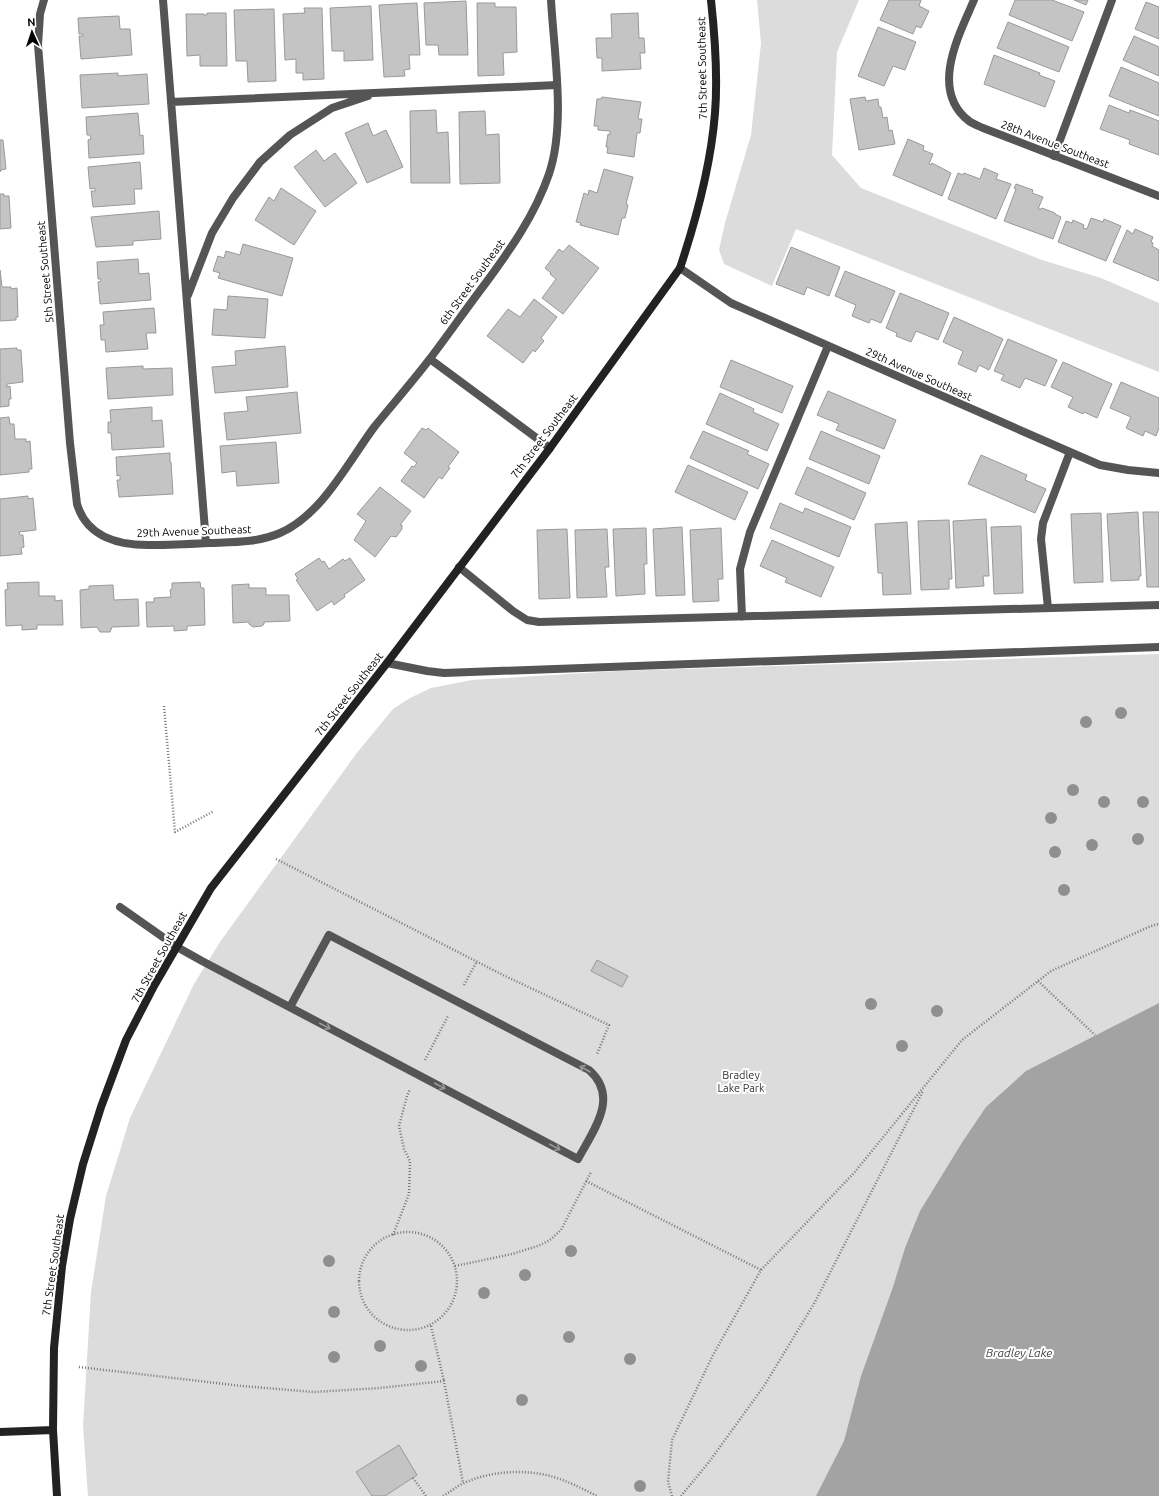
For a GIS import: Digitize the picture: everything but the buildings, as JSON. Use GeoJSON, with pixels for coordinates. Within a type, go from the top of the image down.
{"type":"FeatureCollection","features":[{"type":"Feature","properties":{"kind":"street","name":"5th Street Southeast"},"geometry":{"type":"LineString","coordinates":[[44,0],[39,18],[38,45],[74,486],[80,514],[85,522],[100,534]]}},
{"type":"Feature","properties":{"kind":"street"},"geometry":{"type":"LineString","coordinates":[[164,0],[206,543]]}},
{"type":"Feature","properties":{"kind":"street","name":"6th Street Southeast"},"geometry":{"type":"LineString","coordinates":[[289,529],[306,516],[322,500],[376,426],[430,359],[508,252],[538,201],[550,173],[557,139],[557,85],[551,0]]}},
{"type":"Feature","properties":{"kind":"street","name":"7th Street Southeast"},"geometry":{"type":"LineString","coordinates":[[53,1430],[54,1348],[62,1266],[70,1219],[83,1164],[101,1107],[126,1040],[154,986],[211,888],[387,663],[550,448],[680,268],[690,238],[710,156],[715,113],[715,41],[711,0]]}},
{"type":"Feature","properties":{"kind":"street","name":"28th Avenue Southeast"},"geometry":{"type":"LineString","coordinates":[[974,0],[951,58],[949,75],[954,100],[960,111],[969,121],[983,128],[1159,196]]}},
{"type":"Feature","properties":{"kind":"street"},"geometry":{"type":"LineString","coordinates":[[1054,156],[1112,0]]}},
{"type":"Feature","properties":{"kind":"street"},"geometry":{"type":"LineString","coordinates":[[171,102],[557,85]]}},
{"type":"Feature","properties":{"kind":"street"},"geometry":{"type":"LineString","coordinates":[[187,297],[212,233],[233,198],[260,162],[290,135],[332,108],[379,93]]}},
{"type":"Feature","properties":{"kind":"street","name":"29th Avenue Southeast"},"geometry":{"type":"LineString","coordinates":[[680,268],[731,303],[1100,465],[1159,473]]}},
{"type":"Feature","properties":{"kind":"street"},"geometry":{"type":"LineString","coordinates":[[742,617],[740,569],[750,532],[828,346]]}},
{"type":"Feature","properties":{"kind":"street"},"geometry":{"type":"LineString","coordinates":[[430,359],[550,448]]}},
{"type":"Feature","properties":{"kind":"street"},"geometry":{"type":"LineString","coordinates":[[1048,608],[1041,539],[1043,523],[1070,452]]}},
{"type":"Feature","properties":{"kind":"street","name":"29th Avenue Southeast"},"geometry":{"type":"LineString","coordinates":[[100,534],[120,542],[139,545],[206,543],[262,539],[289,529]]}},
{"type":"Feature","properties":{"kind":"street"},"geometry":{"type":"LineString","coordinates":[[459,567],[527,620],[539,622],[1159,605]]}},
{"type":"Feature","properties":{"kind":"street"},"geometry":{"type":"LineString","coordinates":[[387,663],[444,673],[1159,647]]}},
{"type":"Feature","properties":{"kind":"street"},"geometry":{"type":"LineString","coordinates":[[120,907],[177,947],[290,1007],[578,1159],[604,1106],[604,1094],[596,1076],[589,1070],[329,935],[290,1007]]}},
{"type":"Feature","properties":{"kind":"street"},"geometry":{"type":"LineString","coordinates":[[0,1432],[53,1430],[57,1496]]}},
{"type":"Feature","properties":{"kind":"path"},"geometry":{"type":"LineString","coordinates":[[164,706],[175,832],[214,811]]}},
{"type":"Feature","properties":{"kind":"path"},"geometry":{"type":"LineString","coordinates":[[276,860],[503,975],[609,1025],[606,1033]]}},
{"type":"Feature","properties":{"kind":"path"},"geometry":{"type":"LineString","coordinates":[[672,1496],[668,1482],[672,1440],[713,1355],[761,1270],[854,1173],[962,1040],[1052,970],[1151,926],[1159,924]]}},
{"type":"Feature","properties":{"kind":"path"},"geometry":{"type":"LineString","coordinates":[[1038,981],[1095,1035]]}},
{"type":"Feature","properties":{"kind":"path"},"geometry":{"type":"LineString","coordinates":[[681,1496],[709,1462],[764,1386],[811,1308],[926,1085]]}},
{"type":"Feature","properties":{"kind":"path"},"geometry":{"type":"LineString","coordinates":[[455,1266],[482,1262],[512,1254],[538,1246],[550,1240],[561,1230],[586,1181],[761,1270]]}},
{"type":"Feature","properties":{"kind":"path"},"geometry":{"type":"LineString","coordinates":[[400,1233],[413,1233],[420,1234],[439,1243],[449,1252],[455,1266],[457,1279],[455,1292],[450,1305],[442,1316],[431,1326],[419,1330],[390,1326],[378,1320],[368,1310],[361,1297],[358,1283],[360,1269],[365,1256],[374,1245],[386,1238],[400,1233]]}},
{"type":"Feature","properties":{"kind":"path"},"geometry":{"type":"LineString","coordinates":[[431,1326],[444,1381],[463,1483]]}},
{"type":"Feature","properties":{"kind":"path"},"geometry":{"type":"LineString","coordinates":[[79,1367],[235,1385],[314,1392],[380,1388],[444,1381]]}},
{"type":"Feature","properties":{"kind":"path"},"geometry":{"type":"LineString","coordinates":[[443,1496],[463,1483],[488,1475],[521,1472],[546,1475],[598,1496]]}},
{"type":"Feature","properties":{"kind":"path"},"geometry":{"type":"LineString","coordinates":[[413,1478],[426,1496]]}},
{"type":"Feature","properties":{"kind":"green space"},"geometry":{"type":"Polygon","coordinates":[[[757,0],[859,0],[837,52],[832,155],[861,188],[1042,260],[1101,278],[1159,303],[1159,372],[796,229],[772,286],[724,264],[719,250],[725,223],[751,135],[761,43],[757,0]]]}},
{"type":"Feature","properties":{"kind":"green space","name":"Bradley Lake Park"},"geometry":{"type":"Polygon","coordinates":[[[1159,654],[1159,1496],[88,1496],[83,1426],[91,1292],[106,1196],[130,1118],[194,984],[220,942],[356,754],[393,709],[410,698],[431,688],[472,680],[618,671],[1159,654]]]}},
{"type":"Feature","properties":{"kind":"water","name":"Bradley Lake"},"geometry":{"type":"Polygon","coordinates":[[[1159,1003],[1159,1496],[816,1496],[844,1441],[861,1376],[893,1287],[905,1248],[920,1211],[963,1141],[986,1107],[1026,1071],[1159,1003]]]}}]}
